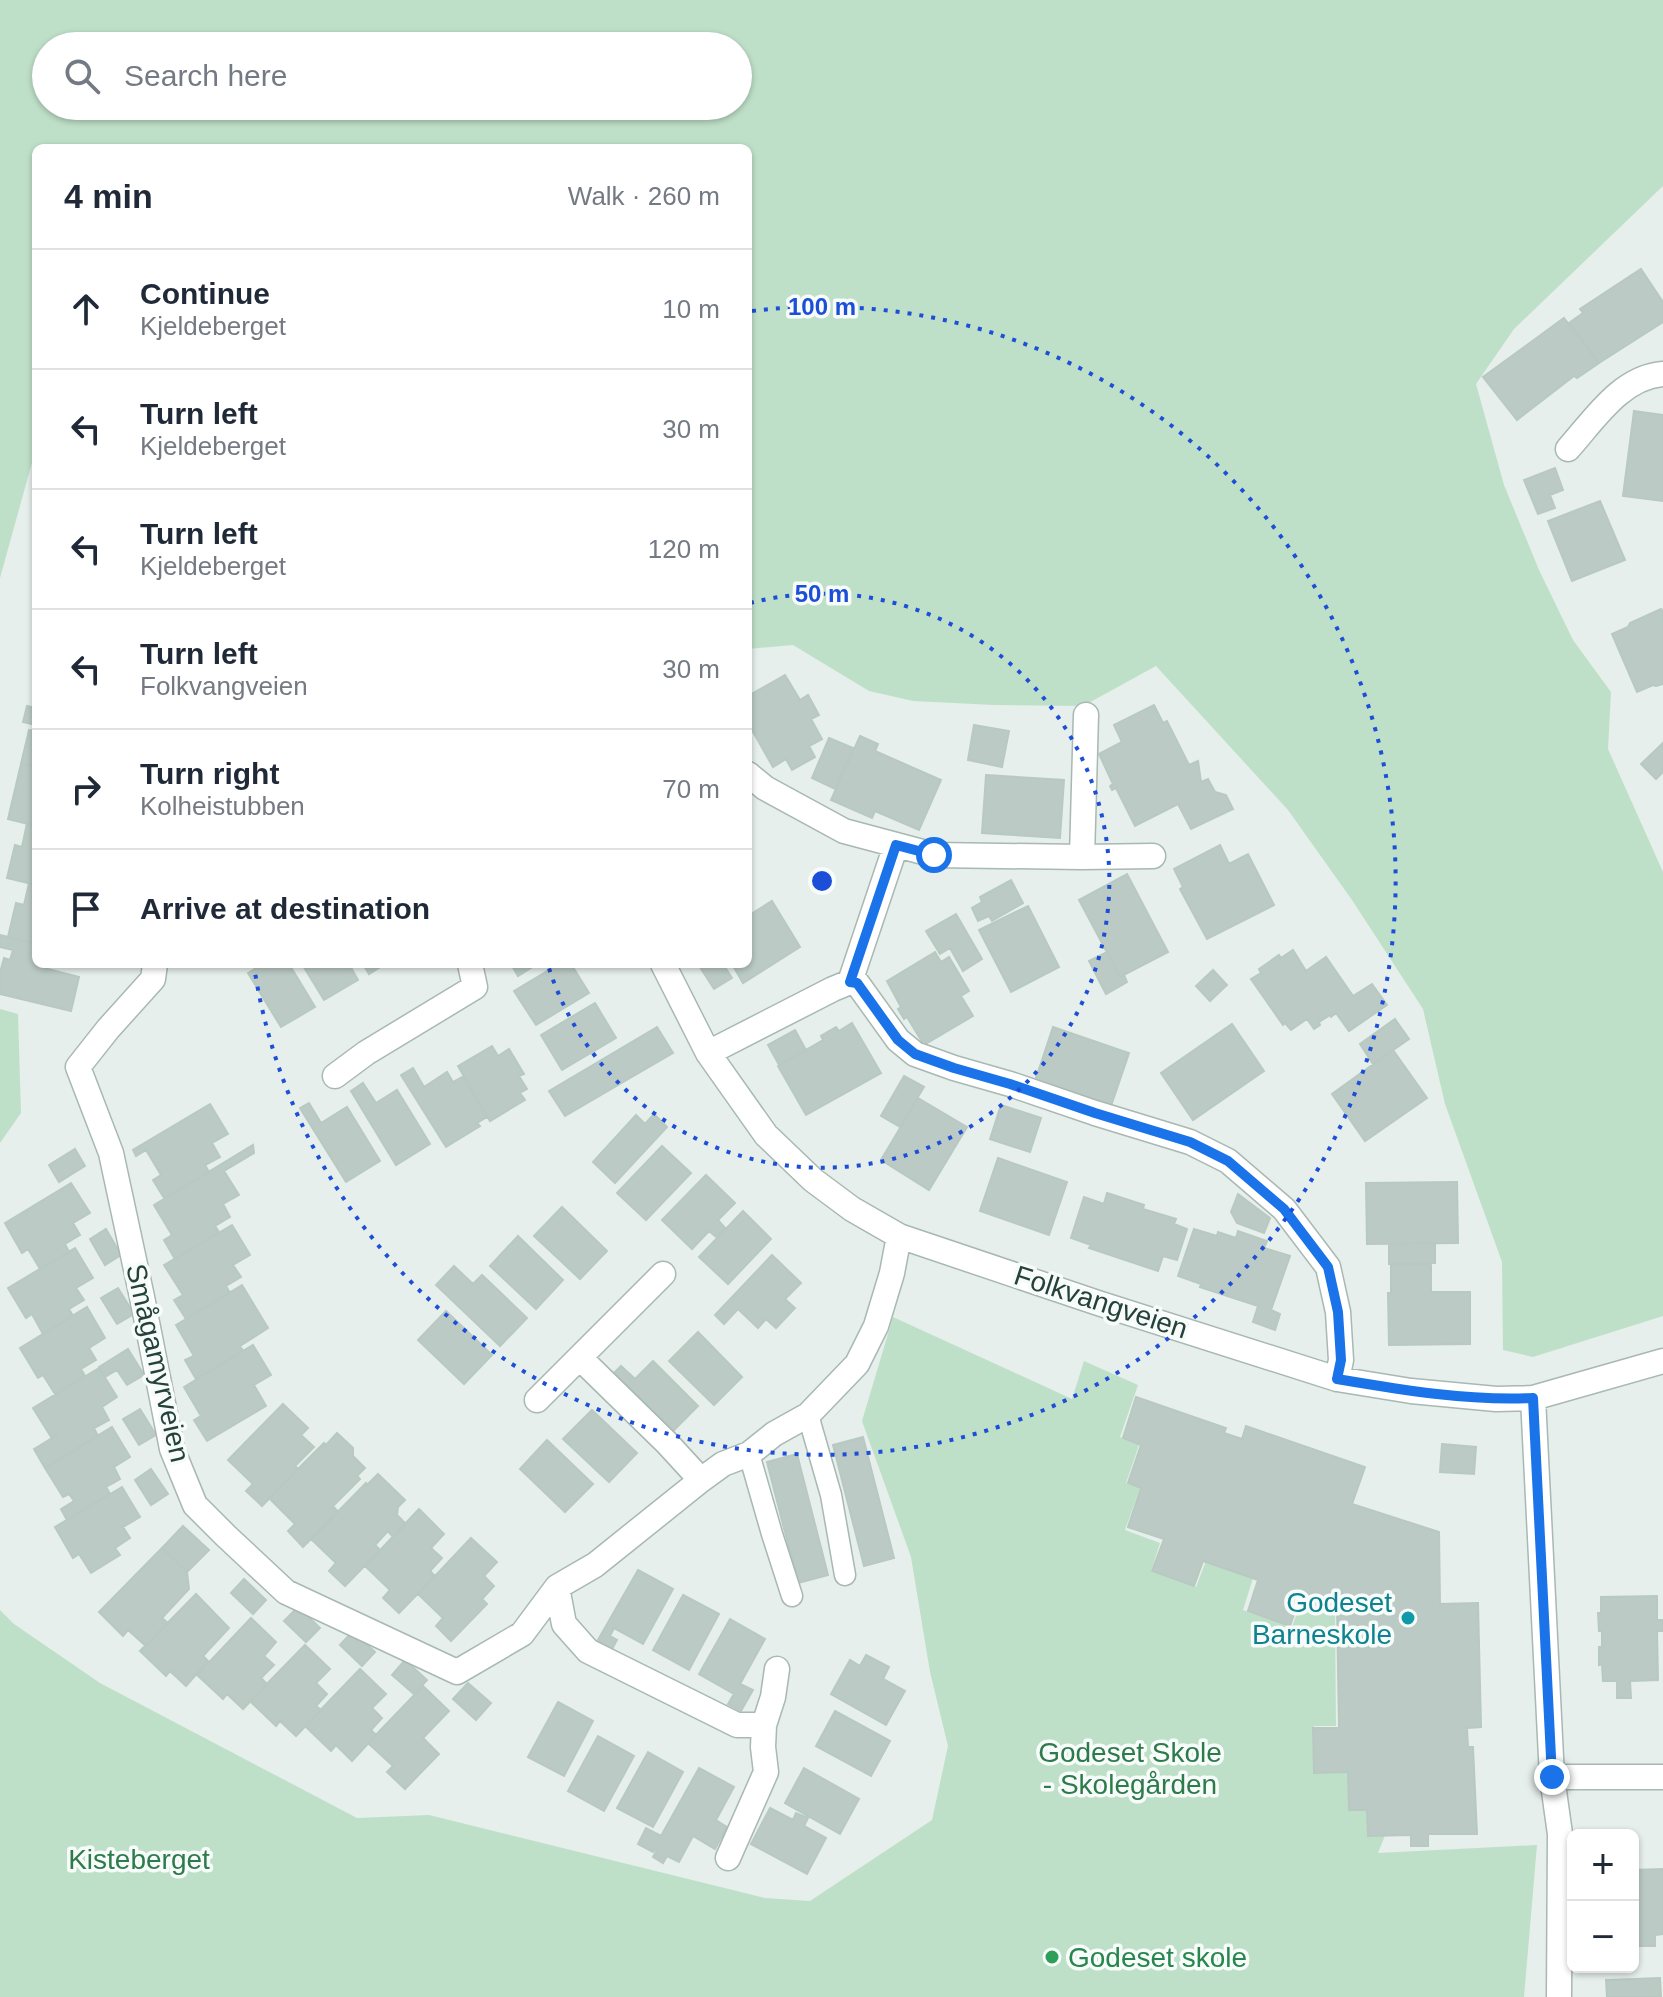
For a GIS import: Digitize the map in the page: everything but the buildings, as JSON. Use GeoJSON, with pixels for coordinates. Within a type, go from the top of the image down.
{"type":"FeatureCollection","features":[{"type":"Feature","properties":{"kind":"street"},"geometry":{"type":"LineString","coordinates":[[1568,449],[1627,386],[1663,374]]}},
{"type":"Feature","properties":{"kind":"street"},"geometry":{"type":"LineString","coordinates":[[1082,857],[1086,715]]}},
{"type":"Feature","properties":{"kind":"street"},"geometry":{"type":"LineString","coordinates":[[752,777],[765,788],[844,831],[934,855],[1153,856]]}},
{"type":"Feature","properties":{"kind":"street"},"geometry":{"type":"LineString","coordinates":[[850,982],[896,845]]}},
{"type":"Feature","properties":{"kind":"street","name":"Smågamyrveien"},"geometry":{"type":"LineString","coordinates":[[154,968],[153,979],[78,1067],[111,1153],[172,1449],[195,1505],[286,1592],[457,1672],[522,1634],[557,1587],[595,1565],[701,1480],[723,1464],[749,1454],[774,1434],[808,1415],[857,1364],[876,1326],[899,1236]]}},
{"type":"Feature","properties":{"kind":"street"},"geometry":{"type":"LineString","coordinates":[[335,1076],[366,1053],[475,987],[471,968]]}},
{"type":"Feature","properties":{"kind":"street","name":"Folkvangveien"},"geometry":{"type":"LineString","coordinates":[[665,968],[708,1053],[766,1135],[813,1180],[852,1209],[899,1236],[1337,1379],[1439,1394],[1496,1399],[1533,1398],[1663,1361]]}},
{"type":"Feature","properties":{"kind":"street"},"geometry":{"type":"LineString","coordinates":[[708,1053],[803,1003],[850,982],[857,983],[898,1040],[915,1054],[1190,1142],[1228,1161],[1284,1209],[1328,1267],[1338,1312],[1341,1360],[1337,1379]]}},
{"type":"Feature","properties":{"kind":"street"},"geometry":{"type":"LineString","coordinates":[[537,1400],[663,1274]]}},
{"type":"Feature","properties":{"kind":"street"},"geometry":{"type":"LineString","coordinates":[[580,1358],[701,1480]]}},
{"type":"Feature","properties":{"kind":"street"},"geometry":{"type":"LineString","coordinates":[[1533,1398],[1552,1777],[1560,1834],[1559,1997]]}},
{"type":"Feature","properties":{"kind":"street"},"geometry":{"type":"LineString","coordinates":[[557,1587],[564,1624],[588,1651],[737,1725],[764,1725]]}},
{"type":"Feature","properties":{"kind":"street"},"geometry":{"type":"LineString","coordinates":[[728,1858],[766,1772],[764,1725],[773,1697],[777,1669]]}},
{"type":"Feature","properties":{"kind":"street"},"geometry":{"type":"LineString","coordinates":[[1552,1777],[1663,1777]]}},
{"type":"Feature","properties":{"kind":"lane"},"geometry":{"type":"LineString","coordinates":[[808,1415],[831,1495],[845,1575]]}},
{"type":"Feature","properties":{"kind":"lane"},"geometry":{"type":"LineString","coordinates":[[749,1454],[792,1596]]}},
{"type":"Feature","properties":{"kind":"green space"},"geometry":{"type":"Polygon","coordinates":[[[0,0],[1663,0],[1663,186],[1514,329],[1476,384],[1504,485],[1539,570],[1573,640],[1611,692],[1608,749],[1663,872],[1663,1316],[1533,1357],[1503,1350],[1502,1262],[1445,1104],[1423,1009],[1352,900],[1288,810],[1156,666],[1083,706],[994,705],[913,701],[869,691],[793,645],[752,649],[752,144],[32,144],[32,462],[0,578],[0,0]]]}},
{"type":"Feature","properties":{"kind":"green space"},"geometry":{"type":"Polygon","coordinates":[[[0,1009],[18,1014],[21,1113],[0,1143],[0,1009]]]}},
{"type":"Feature","properties":{"kind":"green space"},"geometry":{"type":"Polygon","coordinates":[[[893,1317],[1072,1399],[1084,1361],[1138,1385],[1120,1437],[1139,1445],[1126,1483],[1140,1488],[1125,1530],[1160,1543],[1151,1571],[1196,1587],[1206,1561],[1253,1578],[1243,1610],[1292,1627],[1303,1596],[1335,1607],[1336,1726],[1314,1726],[1315,1766],[1351,1766],[1392,1805],[1392,1818],[1378,1853],[1537,1845],[1524,1997],[0,1997],[0,1610],[14,1624],[100,1683],[357,1818],[429,1815],[765,1898],[810,1901],[932,1820],[948,1746],[930,1672],[911,1557],[862,1421],[893,1317]]]}},
{"type":"Feature","properties":{"kind":"place","name":"Godeset Barneskole"},"geometry":{"type":"Point","coordinates":[1408,1618]}},
{"type":"Feature","properties":{"kind":"place","name":"Godeset skole"},"geometry":{"type":"Point","coordinates":[1052,1957]}},
{"type":"Feature","properties":{"kind":"route"},"geometry":{"type":"LineString","coordinates":[[934,855],[896,845],[850,982],[857,983],[898,1040],[915,1054],[1190,1142],[1228,1161],[1284,1209],[1328,1267],[1338,1312],[1341,1360],[1337,1379],[1411,1391],[1496,1399],[1533,1398],[1552,1777]]}},
{"type":"Feature","properties":{"kind":"park label","name":"Godeset Skole - Skolegården"},"geometry":{"type":"Point","coordinates":[1130,1768]}},
{"type":"Feature","properties":{"kind":"park label","name":"Kisteberget"},"geometry":{"type":"Point","coordinates":[139,1859]}}]}
